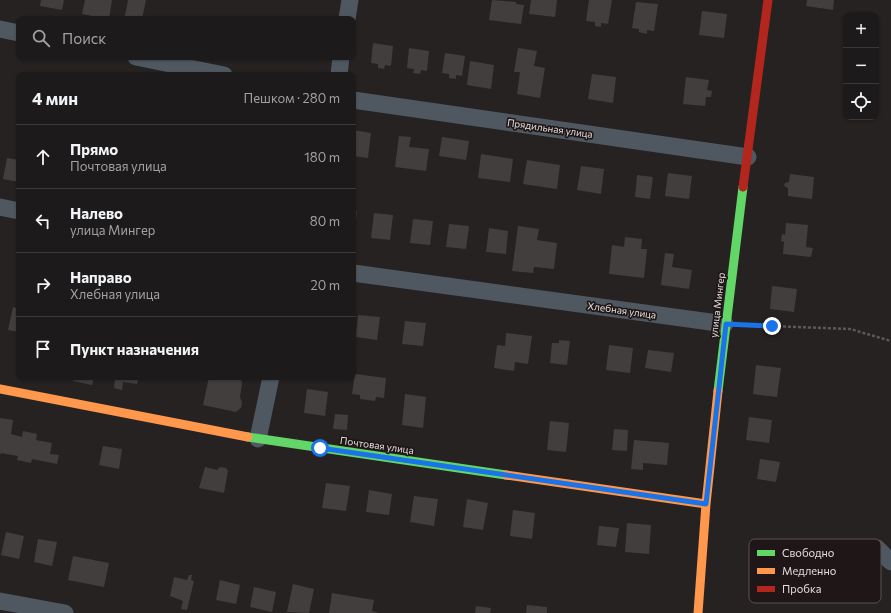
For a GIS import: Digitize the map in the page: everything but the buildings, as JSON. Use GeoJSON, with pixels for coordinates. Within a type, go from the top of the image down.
{"type":"FeatureCollection","features":[{"type":"Feature","properties":{"kind":"street"},"geometry":{"type":"LineString","coordinates":[[347,16],[350,0]]}},
{"type":"Feature","properties":{"kind":"street","name":"улица Мингер"},"geometry":{"type":"LineString","coordinates":[[698,613],[706,504],[726,324],[768,0]]}},
{"type":"Feature","properties":{"kind":"street"},"geometry":{"type":"LineString","coordinates":[[0,29],[16,32]]}},
{"type":"Feature","properties":{"kind":"street"},"geometry":{"type":"LineString","coordinates":[[151,60],[209,72]]}},
{"type":"Feature","properties":{"kind":"street"},"geometry":{"type":"LineString","coordinates":[[338,72],[340,60]]}},
{"type":"Feature","properties":{"kind":"street","name":"Прядильная улица"},"geometry":{"type":"LineString","coordinates":[[356,100],[748,157]]}},
{"type":"Feature","properties":{"kind":"street"},"geometry":{"type":"LineString","coordinates":[[0,207],[16,210]]}},
{"type":"Feature","properties":{"kind":"street","name":"Хлебная улица"},"geometry":{"type":"LineString","coordinates":[[356,273],[726,324]]}},
{"type":"Feature","properties":{"kind":"street"},"geometry":{"type":"LineString","coordinates":[[258,439],[270,380]]}},
{"type":"Feature","properties":{"kind":"street","name":"Почтовая улица"},"geometry":{"type":"LineString","coordinates":[[0,389],[258,439],[706,504]]}},
{"type":"Feature","properties":{"kind":"street"},"geometry":{"type":"LineString","coordinates":[[881,553],[891,562]]}},
{"type":"Feature","properties":{"kind":"street"},"geometry":{"type":"LineString","coordinates":[[0,600],[65,613]]}},
{"type":"Feature","properties":{"kind":"path"},"geometry":{"type":"LineString","coordinates":[[726,324],[850,329],[891,341]]}},
{"type":"Feature","properties":{"kind":"traffic: fast"},"geometry":{"type":"LineString","coordinates":[[718,391],[743,187]]}},
{"type":"Feature","properties":{"kind":"traffic: fast"},"geometry":{"type":"LineString","coordinates":[[248,437],[506,475]]}},
{"type":"Feature","properties":{"kind":"traffic: slow"},"geometry":{"type":"LineString","coordinates":[[0,389],[248,437]]}},
{"type":"Feature","properties":{"kind":"traffic: slow"},"geometry":{"type":"LineString","coordinates":[[698,613],[706,504],[718,391]]}},
{"type":"Feature","properties":{"kind":"traffic: slow"},"geometry":{"type":"LineString","coordinates":[[506,475],[706,504]]}},
{"type":"Feature","properties":{"kind":"traffic: jam"},"geometry":{"type":"LineString","coordinates":[[743,187],[768,0]]}},
{"type":"Feature","properties":{"kind":"route"},"geometry":{"type":"LineString","coordinates":[[320,448],[706,504],[726,324],[772,326]]}}]}
